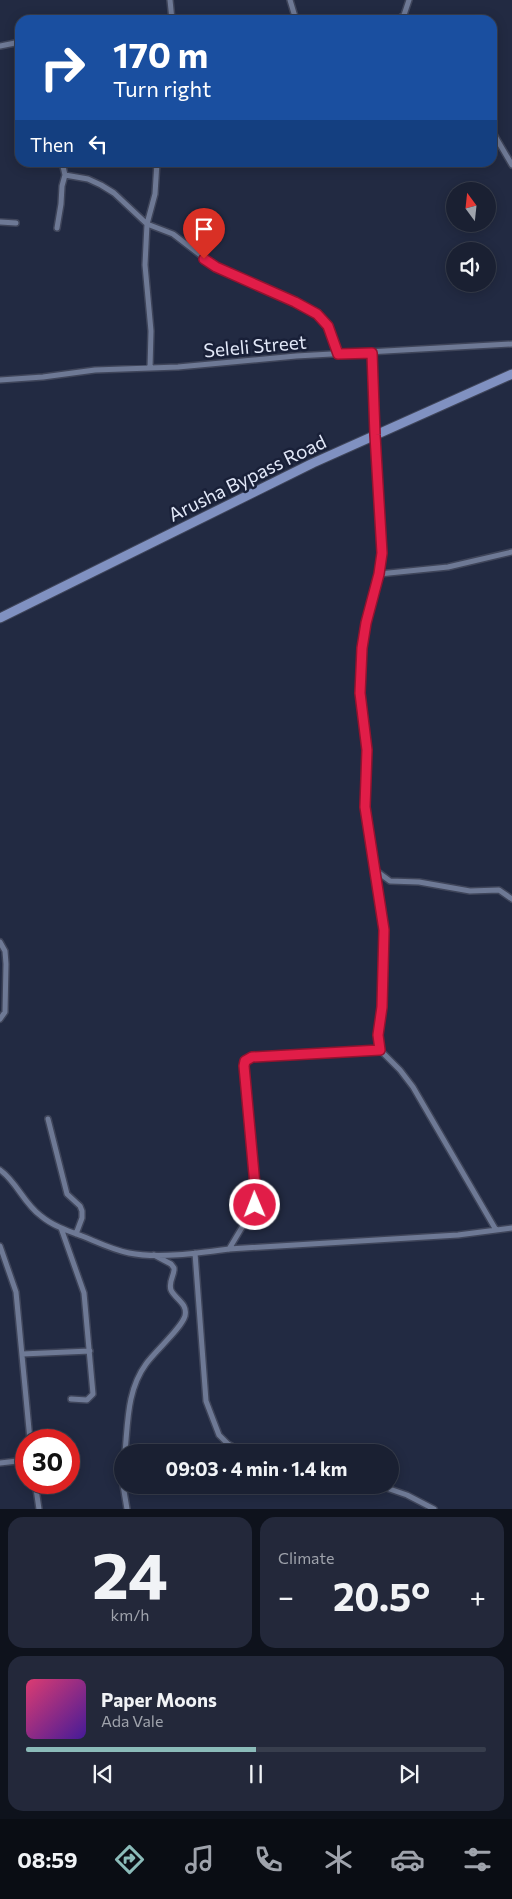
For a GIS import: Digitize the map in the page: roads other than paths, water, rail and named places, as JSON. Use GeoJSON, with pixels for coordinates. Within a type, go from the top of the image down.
{"type":"FeatureCollection","features":[{"type":"Feature","properties":{"kind":"main road","name":"Arusha Bypass Road"},"geometry":{"type":"LineString","coordinates":[[0,618],[300,469],[512,374]]}},
{"type":"Feature","properties":{"kind":"street"},"geometry":{"type":"LineString","coordinates":[[170,0],[172,15]]}},
{"type":"Feature","properties":{"kind":"street"},"geometry":{"type":"LineString","coordinates":[[290,0],[294,15]]}},
{"type":"Feature","properties":{"kind":"street"},"geometry":{"type":"LineString","coordinates":[[404,15],[409,0]]}},
{"type":"Feature","properties":{"kind":"street"},"geometry":{"type":"LineString","coordinates":[[0,46],[15,43]]}},
{"type":"Feature","properties":{"kind":"street"},"geometry":{"type":"LineString","coordinates":[[497,140],[512,165]]}},
{"type":"Feature","properties":{"kind":"street"},"geometry":{"type":"LineString","coordinates":[[57,228],[65,175],[63,167]]}},
{"type":"Feature","properties":{"kind":"street"},"geometry":{"type":"LineString","coordinates":[[150,368],[151,331],[145,276],[147,224],[155,194],[157,167]]}},
{"type":"Feature","properties":{"kind":"street"},"geometry":{"type":"LineString","coordinates":[[65,175],[88,178],[101,184],[114,193],[147,224],[173,234],[216,267],[295,302],[317,314],[328,326],[338,354]]}},
{"type":"Feature","properties":{"kind":"street"},"geometry":{"type":"LineString","coordinates":[[0,222],[16,223]]}},
{"type":"Feature","properties":{"kind":"street","name":"Seleli Street"},"geometry":{"type":"LineString","coordinates":[[0,380],[43,377],[94,370],[512,344]]}},
{"type":"Feature","properties":{"kind":"street"},"geometry":{"type":"LineString","coordinates":[[372,353],[382,553],[362,648],[360,693],[367,750],[365,807],[384,930],[382,1007],[378,1035],[380,1050],[400,1070],[413,1087],[496,1230]]}},
{"type":"Feature","properties":{"kind":"street"},"geometry":{"type":"LineString","coordinates":[[379,574],[448,567],[512,552]]}},
{"type":"Feature","properties":{"kind":"street"},"geometry":{"type":"LineString","coordinates":[[375,870],[386,880],[395,882],[420,882],[470,891],[499,890],[512,899]]}},
{"type":"Feature","properties":{"kind":"street"},"geometry":{"type":"LineString","coordinates":[[0,942],[5,951],[6,964],[5,1012],[0,1019]]}},
{"type":"Feature","properties":{"kind":"street"},"geometry":{"type":"LineString","coordinates":[[229,1249],[256,1201],[245,1061],[252,1057],[380,1050]]}},
{"type":"Feature","properties":{"kind":"street"},"geometry":{"type":"LineString","coordinates":[[48,1119],[67,1194],[80,1206],[82,1211],[82,1218],[76,1234]]}},
{"type":"Feature","properties":{"kind":"street"},"geometry":{"type":"LineString","coordinates":[[0,1170],[10,1179],[37,1213],[61,1228],[122,1252],[153,1255],[195,1253],[229,1249],[458,1235],[512,1228]]}},
{"type":"Feature","properties":{"kind":"street"},"geometry":{"type":"LineString","coordinates":[[61,1228],[84,1293],[90,1351],[92,1396],[87,1400],[71,1399]]}},
{"type":"Feature","properties":{"kind":"street"},"geometry":{"type":"LineString","coordinates":[[0,1246],[16,1292],[29,1429]]}},
{"type":"Feature","properties":{"kind":"street"},"geometry":{"type":"LineString","coordinates":[[195,1253],[206,1401],[220,1434],[228,1444]]}},
{"type":"Feature","properties":{"kind":"street"},"geometry":{"type":"LineString","coordinates":[[126,1444],[132,1392],[146,1364],[181,1324],[185,1316],[183,1304],[171,1289],[170,1281],[174,1268],[171,1264],[153,1255]]}},
{"type":"Feature","properties":{"kind":"street"},"geometry":{"type":"LineString","coordinates":[[22,1354],[90,1351]]}},
{"type":"Feature","properties":{"kind":"street"},"geometry":{"type":"LineString","coordinates":[[0,1463],[15,1461]]}},
{"type":"Feature","properties":{"kind":"street"},"geometry":{"type":"LineString","coordinates":[[399,1492],[434,1509]]}},
{"type":"Feature","properties":{"kind":"street"},"geometry":{"type":"LineString","coordinates":[[37,1494],[39,1509]]}},
{"type":"Feature","properties":{"kind":"street"},"geometry":{"type":"LineString","coordinates":[[126,1494],[128,1509]]}}]}
